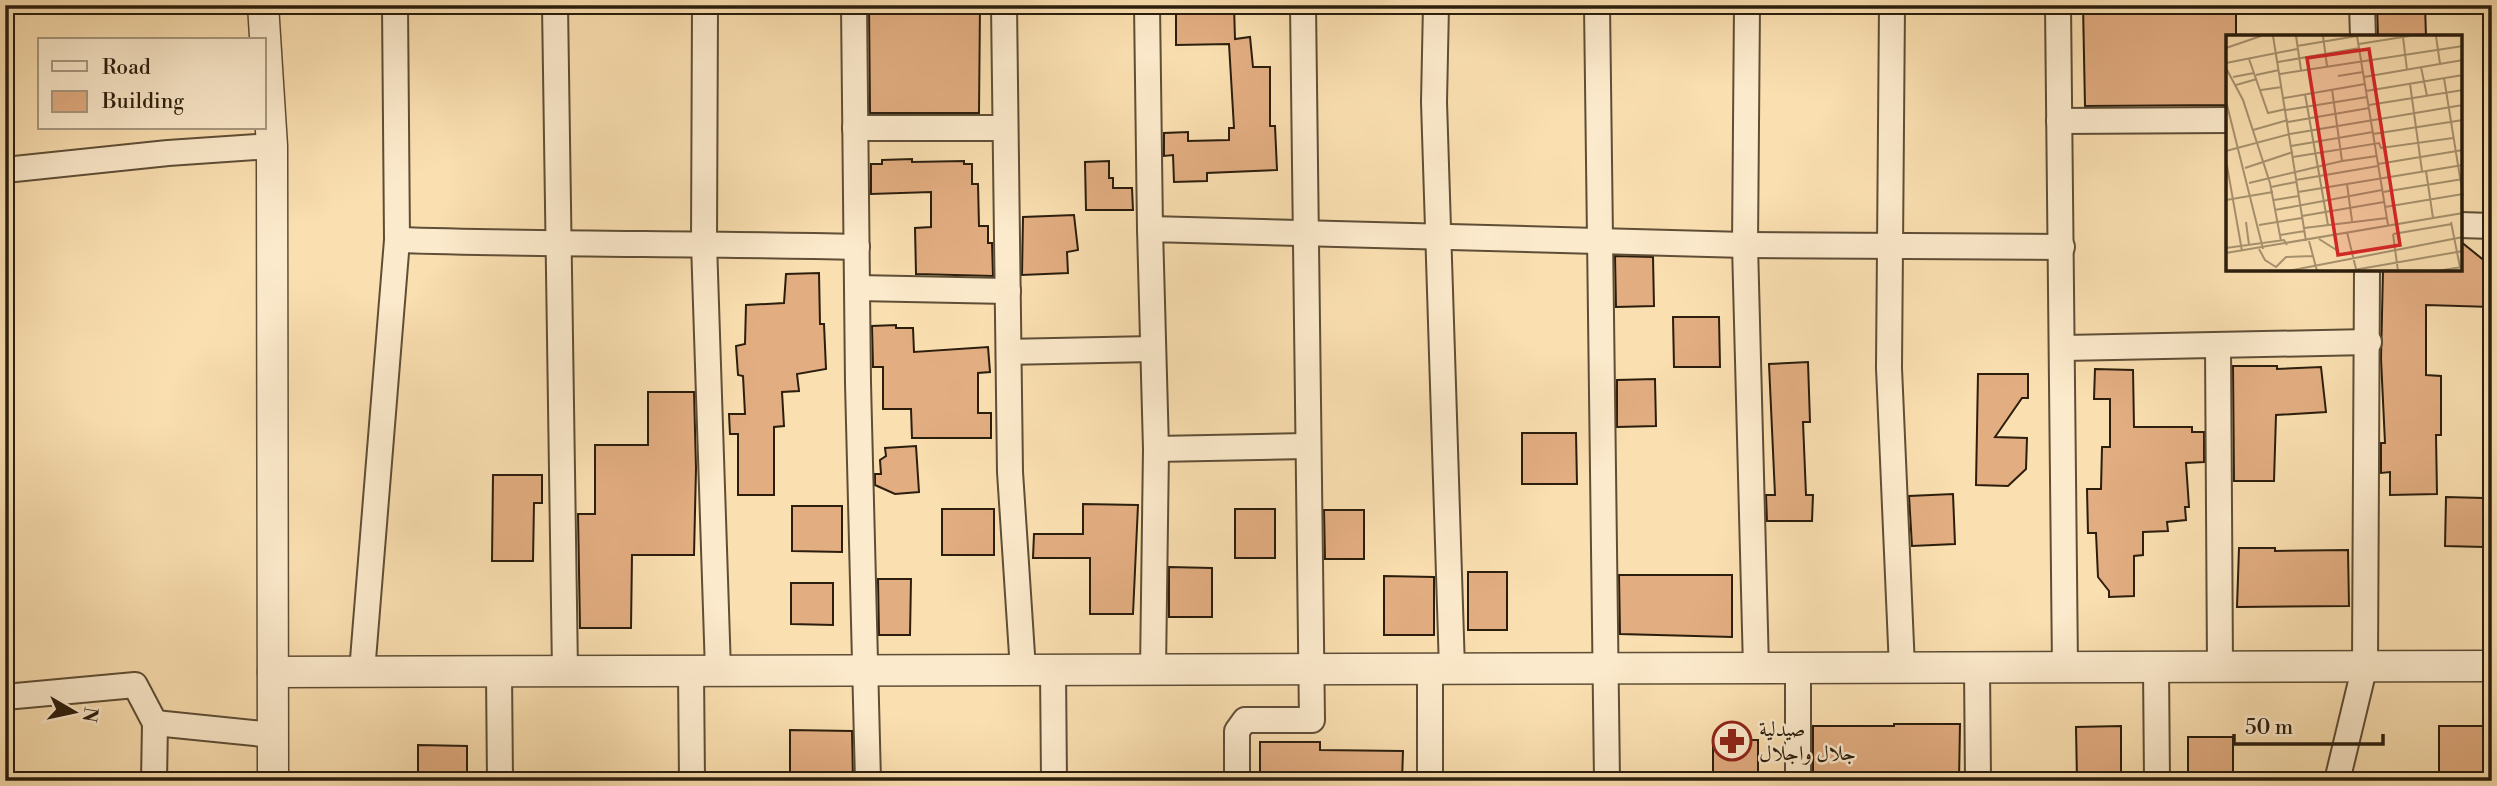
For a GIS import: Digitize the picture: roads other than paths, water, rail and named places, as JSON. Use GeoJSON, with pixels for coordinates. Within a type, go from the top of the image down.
{"type":"FeatureCollection","features":[{"type":"Feature","properties":{"kind":"street"},"geometry":{"type":"LineString","coordinates":[[263,5],[265,38]]}},
{"type":"Feature","properties":{"kind":"street"},"geometry":{"type":"LineString","coordinates":[[362,672],[397,240],[396,5]]}},
{"type":"Feature","properties":{"kind":"street"},"geometry":{"type":"LineString","coordinates":[[555,5],[565,671]]}},
{"type":"Feature","properties":{"kind":"street"},"geometry":{"type":"LineString","coordinates":[[692,781],[705,671],[705,5]]}},
{"type":"Feature","properties":{"kind":"street"},"geometry":{"type":"LineString","coordinates":[[854,5],[857,288],[868,781]]}},
{"type":"Feature","properties":{"kind":"street"},"geometry":{"type":"LineString","coordinates":[[1004,5],[1010,472],[1023,670]]}},
{"type":"Feature","properties":{"kind":"street"},"geometry":{"type":"LineString","coordinates":[[1147,5],[1157,449],[1153,670]]}},
{"type":"Feature","properties":{"kind":"street"},"geometry":{"type":"LineString","coordinates":[[1237,781],[1237,731],[1245,720],[1312,720],[1314,669],[1306,446],[1303,5]]}},
{"type":"Feature","properties":{"kind":"street"},"geometry":{"type":"LineString","coordinates":[[1430,781],[1441,669],[1440,235],[1434,102],[1436,5]]}},
{"type":"Feature","properties":{"kind":"street"},"geometry":{"type":"LineString","coordinates":[[1597,5],[1608,781]]}},
{"type":"Feature","properties":{"kind":"street"},"geometry":{"type":"LineString","coordinates":[[1746,5],[1745,245],[1756,668]]}},
{"type":"Feature","properties":{"kind":"street"},"geometry":{"type":"LineString","coordinates":[[1892,5],[1889,368],[1902,668]]}},
{"type":"Feature","properties":{"kind":"street"},"geometry":{"type":"LineString","coordinates":[[2058,5],[2064,348],[2065,667]]}},
{"type":"Feature","properties":{"kind":"street"},"geometry":{"type":"LineString","coordinates":[[2362,5],[2363,35]]}},
{"type":"Feature","properties":{"kind":"street"},"geometry":{"type":"LineString","coordinates":[[266,52],[272,146],[273,781]]}},
{"type":"Feature","properties":{"kind":"street"},"geometry":{"type":"LineString","coordinates":[[2059,121],[2226,120]]}},
{"type":"Feature","properties":{"kind":"street"},"geometry":{"type":"LineString","coordinates":[[855,128],[1005,128]]}},
{"type":"Feature","properties":{"kind":"street"},"geometry":{"type":"LineString","coordinates":[[5,170],[168,153],[272,146]]}},
{"type":"Feature","properties":{"kind":"street"},"geometry":{"type":"LineString","coordinates":[[2462,225],[2492,226]]}},
{"type":"Feature","properties":{"kind":"street"},"geometry":{"type":"LineString","coordinates":[[1150,229],[1745,245],[2062,247]]}},
{"type":"Feature","properties":{"kind":"street"},"geometry":{"type":"LineString","coordinates":[[397,240],[560,246],[704,243],[857,247]]}},
{"type":"Feature","properties":{"kind":"street"},"geometry":{"type":"LineString","coordinates":[[2337,781],[2365,665],[2369,342],[2367,271]]}},
{"type":"Feature","properties":{"kind":"street"},"geometry":{"type":"LineString","coordinates":[[857,288],[1008,291]]}},
{"type":"Feature","properties":{"kind":"street"},"geometry":{"type":"LineString","coordinates":[[2064,348],[2369,342]]}},
{"type":"Feature","properties":{"kind":"street"},"geometry":{"type":"LineString","coordinates":[[2218,345],[2220,667]]}},
{"type":"Feature","properties":{"kind":"street"},"geometry":{"type":"LineString","coordinates":[[1009,352],[1153,349]]}},
{"type":"Feature","properties":{"kind":"street"},"geometry":{"type":"LineString","coordinates":[[1157,449],[1306,446]]}},
{"type":"Feature","properties":{"kind":"street"},"geometry":{"type":"LineString","coordinates":[[273,672],[2492,666]]}},
{"type":"Feature","properties":{"kind":"street"},"geometry":{"type":"LineString","coordinates":[[1977,667],[1978,781]]}},
{"type":"Feature","properties":{"kind":"street"},"geometry":{"type":"LineString","coordinates":[[2156,667],[2157,781]]}},
{"type":"Feature","properties":{"kind":"street"},"geometry":{"type":"LineString","coordinates":[[1798,668],[1798,781]]}},
{"type":"Feature","properties":{"kind":"street"},"geometry":{"type":"LineString","coordinates":[[1053,670],[1054,781]]}},
{"type":"Feature","properties":{"kind":"street"},"geometry":{"type":"LineString","coordinates":[[499,672],[500,781]]}},
{"type":"Feature","properties":{"kind":"street"},"geometry":{"type":"LineString","coordinates":[[5,697],[135,685],[155,723],[155,781]]}},
{"type":"Feature","properties":{"kind":"street"},"geometry":{"type":"LineString","coordinates":[[155,723],[273,735]]}},
{"type":"Feature","properties":{"kind":"place","name":"صيدلية جلال واجلال"},"geometry":{"type":"Point","coordinates":[1732,741]}}]}
